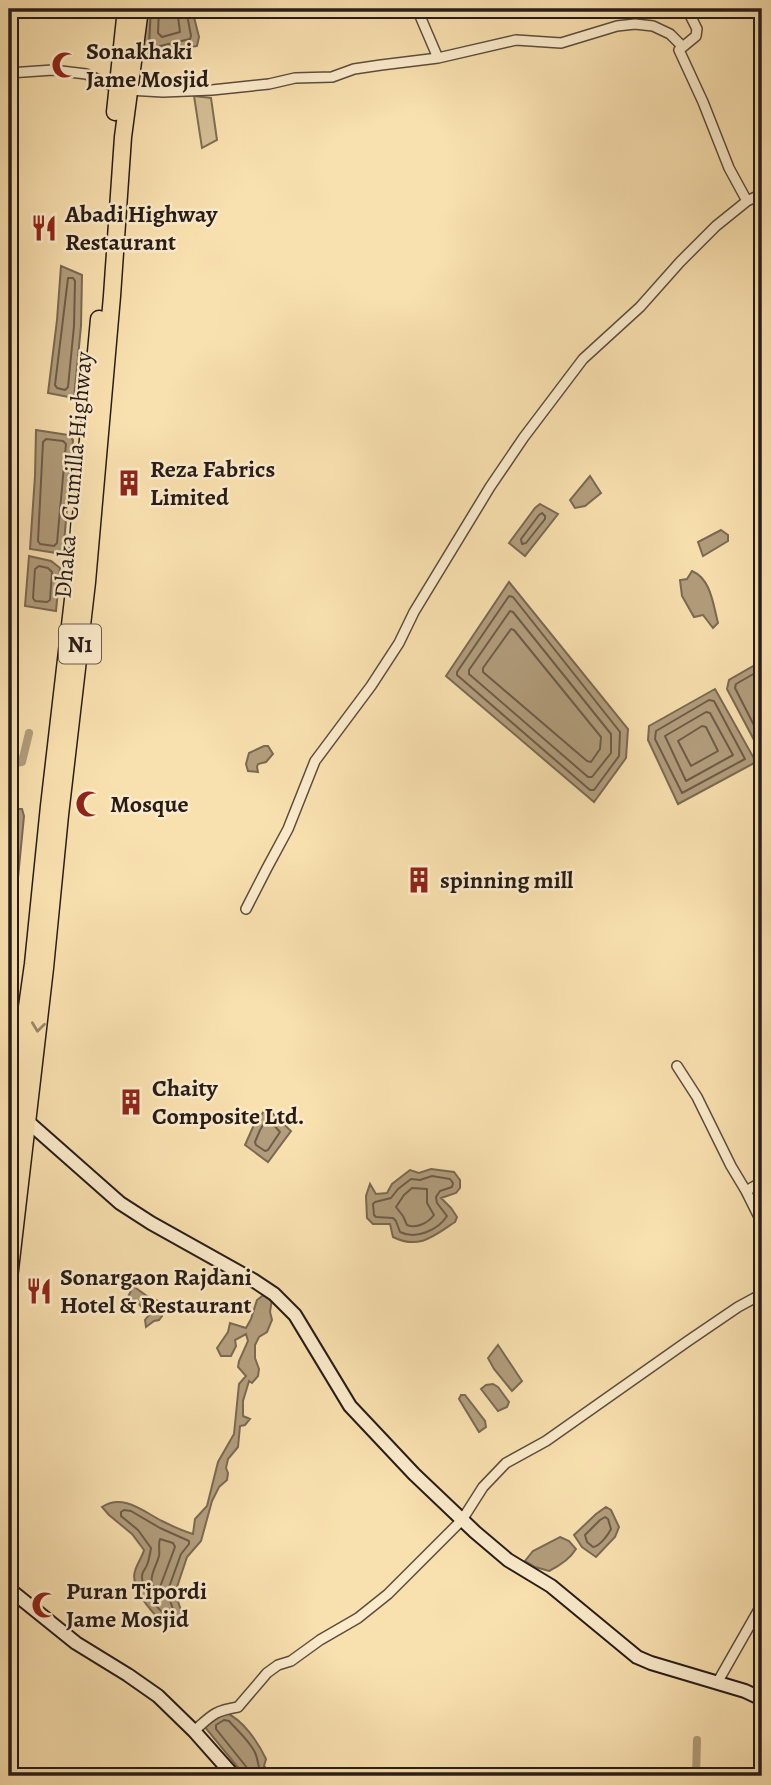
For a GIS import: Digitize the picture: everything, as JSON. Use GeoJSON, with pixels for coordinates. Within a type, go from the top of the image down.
{"type":"FeatureCollection","features":[{"type":"Feature","properties":{"kind":"highway","name":"Dhaka–Cumilla Highway"},"geometry":{"type":"LineString","coordinates":[[9,1278],[87,582],[123,137],[126,9]]}},
{"type":"Feature","properties":{"kind":"highway","name":"Dhaka–Cumilla Highway"},"geometry":{"type":"LineString","coordinates":[[9,1162],[75,582],[123,89],[139,9]]}},
{"type":"Feature","properties":{"kind":"street"},"geometry":{"type":"LineString","coordinates":[[417,9],[438,58]]}},
{"type":"Feature","properties":{"kind":"street"},"geometry":{"type":"LineString","coordinates":[[687,9],[697,29],[696,36],[679,50],[729,168],[747,201]]}},
{"type":"Feature","properties":{"kind":"street"},"geometry":{"type":"LineString","coordinates":[[9,73],[53,70],[86,74],[123,89],[163,92],[212,90],[269,84],[295,78],[332,77],[354,69],[438,58],[516,40],[561,43],[617,26],[635,24],[653,26],[670,34],[682,46]]}},
{"type":"Feature","properties":{"kind":"street"},"geometry":{"type":"LineString","coordinates":[[246,909],[288,830],[315,761],[371,686],[399,643],[414,612],[490,487],[524,437],[583,359],[639,307],[716,226],[747,201],[762,194]]}},
{"type":"Feature","properties":{"kind":"street"},"geometry":{"type":"LineString","coordinates":[[677,1066],[697,1097],[762,1223]]}},
{"type":"Feature","properties":{"kind":"street"},"geometry":{"type":"LineString","coordinates":[[26,1120],[120,1203],[274,1294],[295,1315],[350,1406],[414,1474],[508,1560],[551,1586],[637,1657],[745,1691],[762,1699]]}},
{"type":"Feature","properties":{"kind":"street"},"geometry":{"type":"LineString","coordinates":[[746,1191],[762,1182]]}},
{"type":"Feature","properties":{"kind":"street"},"geometry":{"type":"LineString","coordinates":[[194,1731],[212,1715],[224,1709],[239,1707],[267,1673],[278,1665],[291,1661],[358,1618],[388,1594],[462,1520],[483,1487],[506,1464],[562,1431],[688,1340],[762,1294]]}},
{"type":"Feature","properties":{"kind":"street"},"geometry":{"type":"LineString","coordinates":[[9,1588],[76,1643],[158,1696],[234,1776]]}},
{"type":"Feature","properties":{"kind":"street"},"geometry":{"type":"LineString","coordinates":[[717,1683],[762,1604]]}},
{"type":"Feature","properties":{"kind":"shaded area"},"geometry":{"type":"Polygon","coordinates":[[[194,96],[211,98],[217,140],[202,148],[194,96]]]}},
{"type":"Feature","properties":{"kind":"water"},"geometry":{"type":"Polygon","coordinates":[[[144,9],[192,9],[199,37],[197,46],[141,57],[144,9]]]}},
{"type":"Feature","properties":{"kind":"water"},"geometry":{"type":"Polygon","coordinates":[[[61,266],[82,275],[81,326],[74,398],[48,393],[61,266]]]}},
{"type":"Feature","properties":{"kind":"water"},"geometry":{"type":"Polygon","coordinates":[[[36,430],[68,435],[73,440],[63,554],[30,549],[36,430]]]}},
{"type":"Feature","properties":{"kind":"water"},"geometry":{"type":"Polygon","coordinates":[[[590,476],[601,493],[585,506],[575,508],[570,500],[590,476]]]}},
{"type":"Feature","properties":{"kind":"water"},"geometry":{"type":"Polygon","coordinates":[[[540,504],[558,514],[525,556],[509,543],[540,504]]]}},
{"type":"Feature","properties":{"kind":"water"},"geometry":{"type":"Polygon","coordinates":[[[721,530],[728,535],[728,541],[703,556],[698,542],[721,530]]]}},
{"type":"Feature","properties":{"kind":"water"},"geometry":{"type":"Polygon","coordinates":[[[29,556],[51,561],[60,568],[56,611],[25,606],[29,556]]]}},
{"type":"Feature","properties":{"kind":"water"},"geometry":{"type":"Polygon","coordinates":[[[692,571],[703,580],[710,593],[718,623],[713,628],[703,615],[694,617],[682,596],[680,580],[687,579],[692,571]]]}},
{"type":"Feature","properties":{"kind":"water"},"geometry":{"type":"Polygon","coordinates":[[[509,582],[628,729],[626,758],[594,802],[446,676],[509,582]]]}},
{"type":"Feature","properties":{"kind":"water"},"geometry":{"type":"Polygon","coordinates":[[[762,661],[762,755],[727,689],[729,680],[762,661]]]}},
{"type":"Feature","properties":{"kind":"water"},"geometry":{"type":"Polygon","coordinates":[[[715,689],[756,762],[678,804],[648,740],[649,726],[715,689]]]}},
{"type":"Feature","properties":{"kind":"water"},"geometry":{"type":"Polygon","coordinates":[[[268,746],[273,754],[266,762],[258,764],[258,772],[248,771],[246,764],[249,753],[268,746]]]}},
{"type":"Feature","properties":{"kind":"water"},"geometry":{"type":"Polygon","coordinates":[[[17,809],[22,809],[24,816],[13,929],[9,930],[9,826],[17,809]]]}},
{"type":"Feature","properties":{"kind":"water"},"geometry":{"type":"Polygon","coordinates":[[[268,1109],[291,1131],[268,1162],[245,1145],[253,1127],[268,1109]]]}},
{"type":"Feature","properties":{"kind":"water"},"geometry":{"type":"Polygon","coordinates":[[[431,1169],[454,1172],[460,1180],[460,1188],[456,1193],[441,1198],[457,1217],[455,1222],[426,1240],[411,1242],[393,1237],[390,1224],[373,1224],[367,1218],[366,1196],[370,1184],[376,1194],[387,1193],[392,1184],[410,1170],[419,1173],[431,1169]]]}},
{"type":"Feature","properties":{"kind":"water"},"geometry":{"type":"Polygon","coordinates":[[[133,1286],[158,1301],[162,1316],[146,1327],[145,1320],[149,1315],[136,1301],[128,1297],[133,1286]]]}},
{"type":"Feature","properties":{"kind":"water"},"geometry":{"type":"Polygon","coordinates":[[[266,1293],[272,1299],[272,1320],[267,1332],[259,1337],[255,1345],[258,1376],[252,1383],[249,1381],[243,1401],[243,1416],[250,1419],[240,1426],[238,1447],[228,1459],[227,1480],[219,1487],[212,1501],[201,1541],[187,1557],[175,1593],[182,1613],[178,1621],[168,1629],[145,1602],[136,1586],[135,1571],[144,1550],[132,1534],[102,1507],[118,1502],[133,1505],[193,1534],[195,1519],[207,1506],[218,1462],[234,1434],[239,1384],[246,1376],[238,1367],[248,1341],[246,1334],[235,1340],[236,1346],[231,1356],[221,1356],[217,1348],[228,1332],[230,1323],[246,1328],[257,1300],[266,1293]]]}},
{"type":"Feature","properties":{"kind":"water"},"geometry":{"type":"Polygon","coordinates":[[[498,1345],[522,1381],[512,1391],[488,1358],[498,1345]]]}},
{"type":"Feature","properties":{"kind":"water"},"geometry":{"type":"Polygon","coordinates":[[[493,1384],[509,1402],[507,1407],[498,1411],[481,1389],[493,1384]]]}},
{"type":"Feature","properties":{"kind":"water"},"geometry":{"type":"Polygon","coordinates":[[[461,1395],[465,1395],[485,1421],[486,1427],[479,1432],[459,1399],[461,1395]]]}},
{"type":"Feature","properties":{"kind":"water"},"geometry":{"type":"Polygon","coordinates":[[[606,1507],[611,1510],[619,1527],[615,1537],[596,1557],[582,1547],[574,1535],[606,1507]]]}},
{"type":"Feature","properties":{"kind":"water"},"geometry":{"type":"Polygon","coordinates":[[[560,1537],[569,1541],[576,1549],[560,1564],[549,1571],[525,1561],[533,1551],[560,1537]]]}},
{"type":"Feature","properties":{"kind":"water"},"geometry":{"type":"Polygon","coordinates":[[[225,1712],[238,1720],[254,1739],[266,1759],[264,1766],[273,1776],[245,1776],[204,1726],[225,1712]]]}},
{"type":"Feature","properties":{"kind":"waterway"},"geometry":{"type":"LineString","coordinates":[[9,764],[22,762],[29,733]]}},
{"type":"Feature","properties":{"kind":"waterway"},"geometry":{"type":"LineString","coordinates":[[696,1776],[697,1740]]}},
{"type":"Feature","properties":{"kind":"place","name":"Sonakhaki Jame Mosjid"},"geometry":{"type":"Point","coordinates":[65,65]}},
{"type":"Feature","properties":{"kind":"place","name":"Abadi Highway Restaurant"},"geometry":{"type":"Point","coordinates":[44,228]}},
{"type":"Feature","properties":{"kind":"place","name":"Reza Fabrics Limited"},"geometry":{"type":"Point","coordinates":[129,483]}},
{"type":"Feature","properties":{"kind":"place","name":"Mosque"},"geometry":{"type":"Point","coordinates":[89,804]}},
{"type":"Feature","properties":{"kind":"place","name":"spinning mill"},"geometry":{"type":"Point","coordinates":[419,880]}},
{"type":"Feature","properties":{"kind":"place","name":"Chaity Composite Ltd."},"geometry":{"type":"Point","coordinates":[131,1102]}},
{"type":"Feature","properties":{"kind":"place","name":"Sonargaon Rajdani Hotel & Restaurant"},"geometry":{"type":"Point","coordinates":[39,1291]}},
{"type":"Feature","properties":{"kind":"place","name":"Puran Tipordi Jame Mosjid"},"geometry":{"type":"Point","coordinates":[45,1605]}}]}
